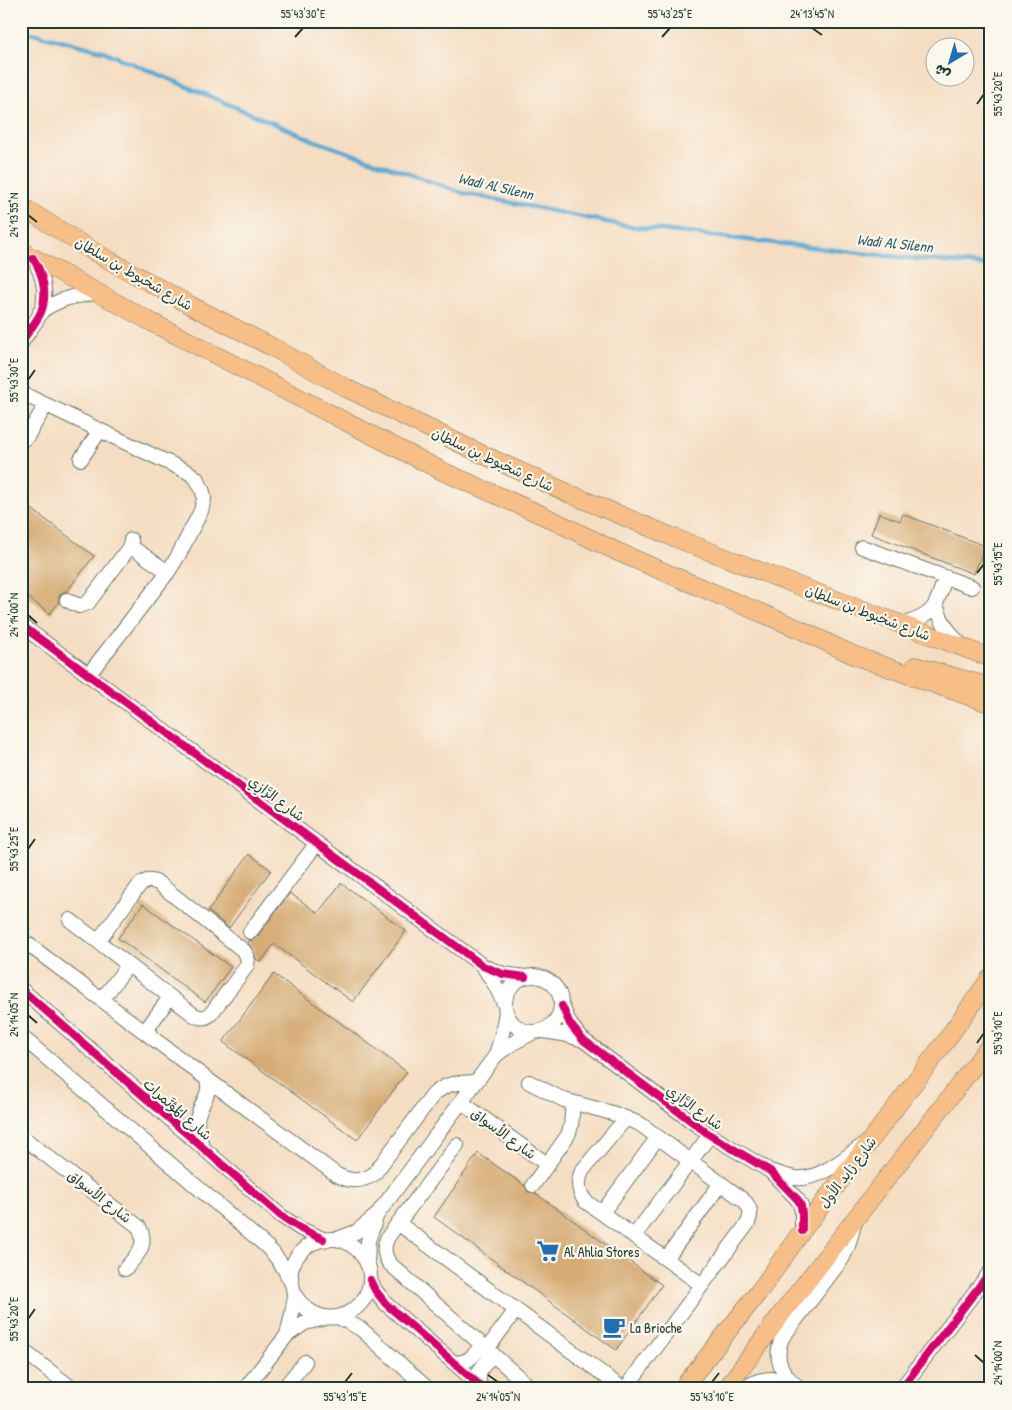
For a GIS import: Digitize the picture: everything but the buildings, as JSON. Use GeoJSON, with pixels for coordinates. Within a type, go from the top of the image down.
{"type":"FeatureCollection","features":[{"type":"Feature","properties":{"kind":"main road","name":"شارع شخبوط بن سلطان"},"geometry":{"type":"LineString","coordinates":[[21,206],[96,253],[190,305],[348,389],[464,446],[627,519],[900,625],[991,658]]}},
{"type":"Feature","properties":{"kind":"main road"},"geometry":{"type":"LineString","coordinates":[[27,255],[153,324],[442,472],[544,516],[683,580],[799,629],[853,655],[991,704]]}},
{"type":"Feature","properties":{"kind":"main road"},"geometry":{"type":"LineString","coordinates":[[853,655],[905,663],[991,687]]}},
{"type":"Feature","properties":{"kind":"main road","name":"شارع زايد الأول"},"geometry":{"type":"LineString","coordinates":[[682,1389],[761,1289],[802,1231],[945,1042],[991,977]]}},
{"type":"Feature","properties":{"kind":"main road"},"geometry":{"type":"LineString","coordinates":[[726,1389],[855,1218],[991,1044]]}},
{"type":"Feature","properties":{"kind":"street"},"geometry":{"type":"LineString","coordinates":[[21,343],[40,312],[44,290],[39,268],[27,255]]}},
{"type":"Feature","properties":{"kind":"street"},"geometry":{"type":"LineString","coordinates":[[40,312],[66,298],[98,294]]}},
{"type":"Feature","properties":{"kind":"street"},"geometry":{"type":"LineString","coordinates":[[21,393],[188,472],[196,478],[204,499],[201,511],[168,572],[89,674]]}},
{"type":"Feature","properties":{"kind":"street"},"geometry":{"type":"LineString","coordinates":[[26,438],[46,405]]}},
{"type":"Feature","properties":{"kind":"street"},"geometry":{"type":"LineString","coordinates":[[81,459],[100,430]]}},
{"type":"Feature","properties":{"kind":"street"},"geometry":{"type":"LineString","coordinates":[[67,600],[79,606],[88,603],[131,543],[168,572]]}},
{"type":"Feature","properties":{"kind":"street"},"geometry":{"type":"LineString","coordinates":[[862,547],[972,587]]}},
{"type":"Feature","properties":{"kind":"street"},"geometry":{"type":"LineString","coordinates":[[900,625],[923,616],[936,605],[945,577]]}},
{"type":"Feature","properties":{"kind":"street"},"geometry":{"type":"LineString","coordinates":[[936,605],[944,625],[965,649]]}},
{"type":"Feature","properties":{"kind":"street","name":"شارع الرَّازِي"},"geometry":{"type":"LineString","coordinates":[[21,625],[483,966],[503,974],[525,978]]}},
{"type":"Feature","properties":{"kind":"street"},"geometry":{"type":"LineString","coordinates":[[250,932],[317,843]]}},
{"type":"Feature","properties":{"kind":"street"},"geometry":{"type":"LineString","coordinates":[[70,920],[199,1018],[208,1016],[214,1011],[246,967],[248,959],[247,955],[158,883],[150,880],[145,881],[138,887],[98,941]]}},
{"type":"Feature","properties":{"kind":"street"},"geometry":{"type":"LineString","coordinates":[[21,939],[207,1079],[346,1180],[366,1179],[374,1174],[439,1089],[454,1083],[475,1082]]}},
{"type":"Feature","properties":{"kind":"street"},"geometry":{"type":"LineString","coordinates":[[95,995],[101,996],[107,993],[128,965]]}},
{"type":"Feature","properties":{"kind":"street","name":"شارع الرَّازِي"},"geometry":{"type":"LineString","coordinates":[[483,966],[495,985],[506,1009]]}},
{"type":"Feature","properties":{"kind":"street"},"geometry":{"type":"LineString","coordinates":[[538,977],[551,982],[559,993],[562,1006],[556,1021],[550,1027],[538,1032],[524,1031],[516,1027],[510,1020],[506,1009],[508,991],[518,981],[525,978],[538,977]]}},
{"type":"Feature","properties":{"kind":"street","name":"شارع المُؤتَمرات"},"geometry":{"type":"LineString","coordinates":[[21,989],[291,1224],[311,1235],[330,1239]]}},
{"type":"Feature","properties":{"kind":"street"},"geometry":{"type":"LineString","coordinates":[[152,1038],[149,1033],[149,1026],[170,997]]}},
{"type":"Feature","properties":{"kind":"street","name":"شارع الرَّازِي"},"geometry":{"type":"LineString","coordinates":[[562,1006],[570,1024],[582,1039],[710,1135],[770,1170],[797,1178],[808,1177],[838,1163],[874,1137]]}},
{"type":"Feature","properties":{"kind":"street","name":"شارع الأسواق"},"geometry":{"type":"LineString","coordinates":[[496,1055],[506,1009]]}},
{"type":"Feature","properties":{"kind":"street","name":"شارع الرَّازِي"},"geometry":{"type":"LineString","coordinates":[[538,1032],[563,1034],[582,1039]]}},
{"type":"Feature","properties":{"kind":"street","name":"شارع الأسواق"},"geometry":{"type":"LineString","coordinates":[[330,1239],[356,1232],[376,1216],[496,1055],[513,1043],[538,1032]]}},
{"type":"Feature","properties":{"kind":"street"},"geometry":{"type":"LineString","coordinates":[[23,1039],[266,1246],[284,1267],[299,1302],[306,1310],[315,1315],[332,1317],[361,1329],[428,1389]]}},
{"type":"Feature","properties":{"kind":"street"},"geometry":{"type":"LineString","coordinates":[[203,1147],[197,1122],[200,1110],[208,1094],[207,1079]]}},
{"type":"Feature","properties":{"kind":"street"},"geometry":{"type":"LineString","coordinates":[[398,1223],[624,1389],[748,1223],[750,1207],[721,1183],[646,1128],[601,1109],[573,1103],[554,1096],[529,1082]]}},
{"type":"Feature","properties":{"kind":"street","name":"شارع الأسواق"},"geometry":{"type":"LineString","coordinates":[[461,1102],[548,1165]]}},
{"type":"Feature","properties":{"kind":"street"},"geometry":{"type":"LineString","coordinates":[[533,1185],[568,1135],[572,1126],[573,1103]]}},
{"type":"Feature","properties":{"kind":"street"},"geometry":{"type":"LineString","coordinates":[[626,1118],[582,1171],[578,1187],[582,1197],[702,1285]]}},
{"type":"Feature","properties":{"kind":"street"},"geometry":{"type":"LineString","coordinates":[[634,1236],[710,1135]]}},
{"type":"Feature","properties":{"kind":"street","name":"شارع الأسواق"},"geometry":{"type":"LineString","coordinates":[[21,1136],[140,1227],[143,1240],[142,1247],[125,1269]]}},
{"type":"Feature","properties":{"kind":"street"},"geometry":{"type":"LineString","coordinates":[[602,1213],[658,1137]]}},
{"type":"Feature","properties":{"kind":"street"},"geometry":{"type":"LineString","coordinates":[[457,1145],[386,1240],[384,1252],[390,1263],[532,1389]]}},
{"type":"Feature","properties":{"kind":"street","name":"شارع الرَّازِي"},"geometry":{"type":"LineString","coordinates":[[770,1170],[798,1200],[801,1206],[802,1231]]}},
{"type":"Feature","properties":{"kind":"street"},"geometry":{"type":"LineString","coordinates":[[666,1259],[721,1183]]}},
{"type":"Feature","properties":{"kind":"street","name":"شارع الأسواق"},"geometry":{"type":"LineString","coordinates":[[367,1263],[368,1241],[376,1216]]}},
{"type":"Feature","properties":{"kind":"street"},"geometry":{"type":"LineString","coordinates":[[796,1385],[780,1365],[778,1356],[782,1338],[842,1259],[853,1232],[855,1218]]}},
{"type":"Feature","properties":{"kind":"street"},"geometry":{"type":"LineString","coordinates":[[245,1389],[287,1335],[305,1323],[348,1314],[364,1300],[370,1280],[369,1271],[362,1254],[355,1247],[346,1242],[330,1239],[314,1242],[305,1247],[299,1254],[291,1272],[291,1314],[287,1335]]}},
{"type":"Feature","properties":{"kind":"street"},"geometry":{"type":"LineString","coordinates":[[901,1389],[991,1272]]}},
{"type":"Feature","properties":{"kind":"street"},"geometry":{"type":"LineString","coordinates":[[370,1280],[386,1304],[481,1386]]}},
{"type":"Feature","properties":{"kind":"street"},"geometry":{"type":"LineString","coordinates":[[481,1386],[480,1370],[487,1349],[516,1310]]}},
{"type":"Feature","properties":{"kind":"street"},"geometry":{"type":"LineString","coordinates":[[21,1349],[73,1389]]}},
{"type":"Feature","properties":{"kind":"street"},"geometry":{"type":"LineString","coordinates":[[454,1363],[460,1364],[487,1349]]}},
{"type":"Feature","properties":{"kind":"street"},"geometry":{"type":"LineString","coordinates":[[283,1389],[305,1362]]}},
{"type":"Feature","properties":{"kind":"street"},"geometry":{"type":"LineString","coordinates":[[744,1389],[753,1382],[770,1378],[796,1385]]}},
{"type":"Feature","properties":{"kind":"waterway","name":"Wadi Al Silenn"},"geometry":{"type":"LineString","coordinates":[[21,30],[103,51],[313,140],[463,193],[627,226],[991,266]]}},
{"type":"Feature","properties":{"kind":"cycle path"},"geometry":{"type":"LineString","coordinates":[[21,343],[39,316],[44,298],[42,277],[33,258]]}},
{"type":"Feature","properties":{"kind":"cycle path"},"geometry":{"type":"LineString","coordinates":[[21,625],[483,966],[503,974],[525,977]]}},
{"type":"Feature","properties":{"kind":"cycle path"},"geometry":{"type":"LineString","coordinates":[[21,989],[281,1216],[301,1229],[323,1239]]}},
{"type":"Feature","properties":{"kind":"cycle path"},"geometry":{"type":"LineString","coordinates":[[562,1006],[570,1024],[582,1039],[710,1135],[770,1171],[798,1200],[801,1206],[802,1231]]}},
{"type":"Feature","properties":{"kind":"cycle path"},"geometry":{"type":"LineString","coordinates":[[901,1389],[991,1271]]}},
{"type":"Feature","properties":{"kind":"cycle path"},"geometry":{"type":"LineString","coordinates":[[370,1280],[386,1304],[484,1389]]}},
{"type":"Feature","properties":{"kind":"place","name":"Al Ahlia Stores"},"geometry":{"type":"Point","coordinates":[548,1251]}},
{"type":"Feature","properties":{"kind":"place","name":"La Brioche"},"geometry":{"type":"Point","coordinates":[614,1327]}}]}
